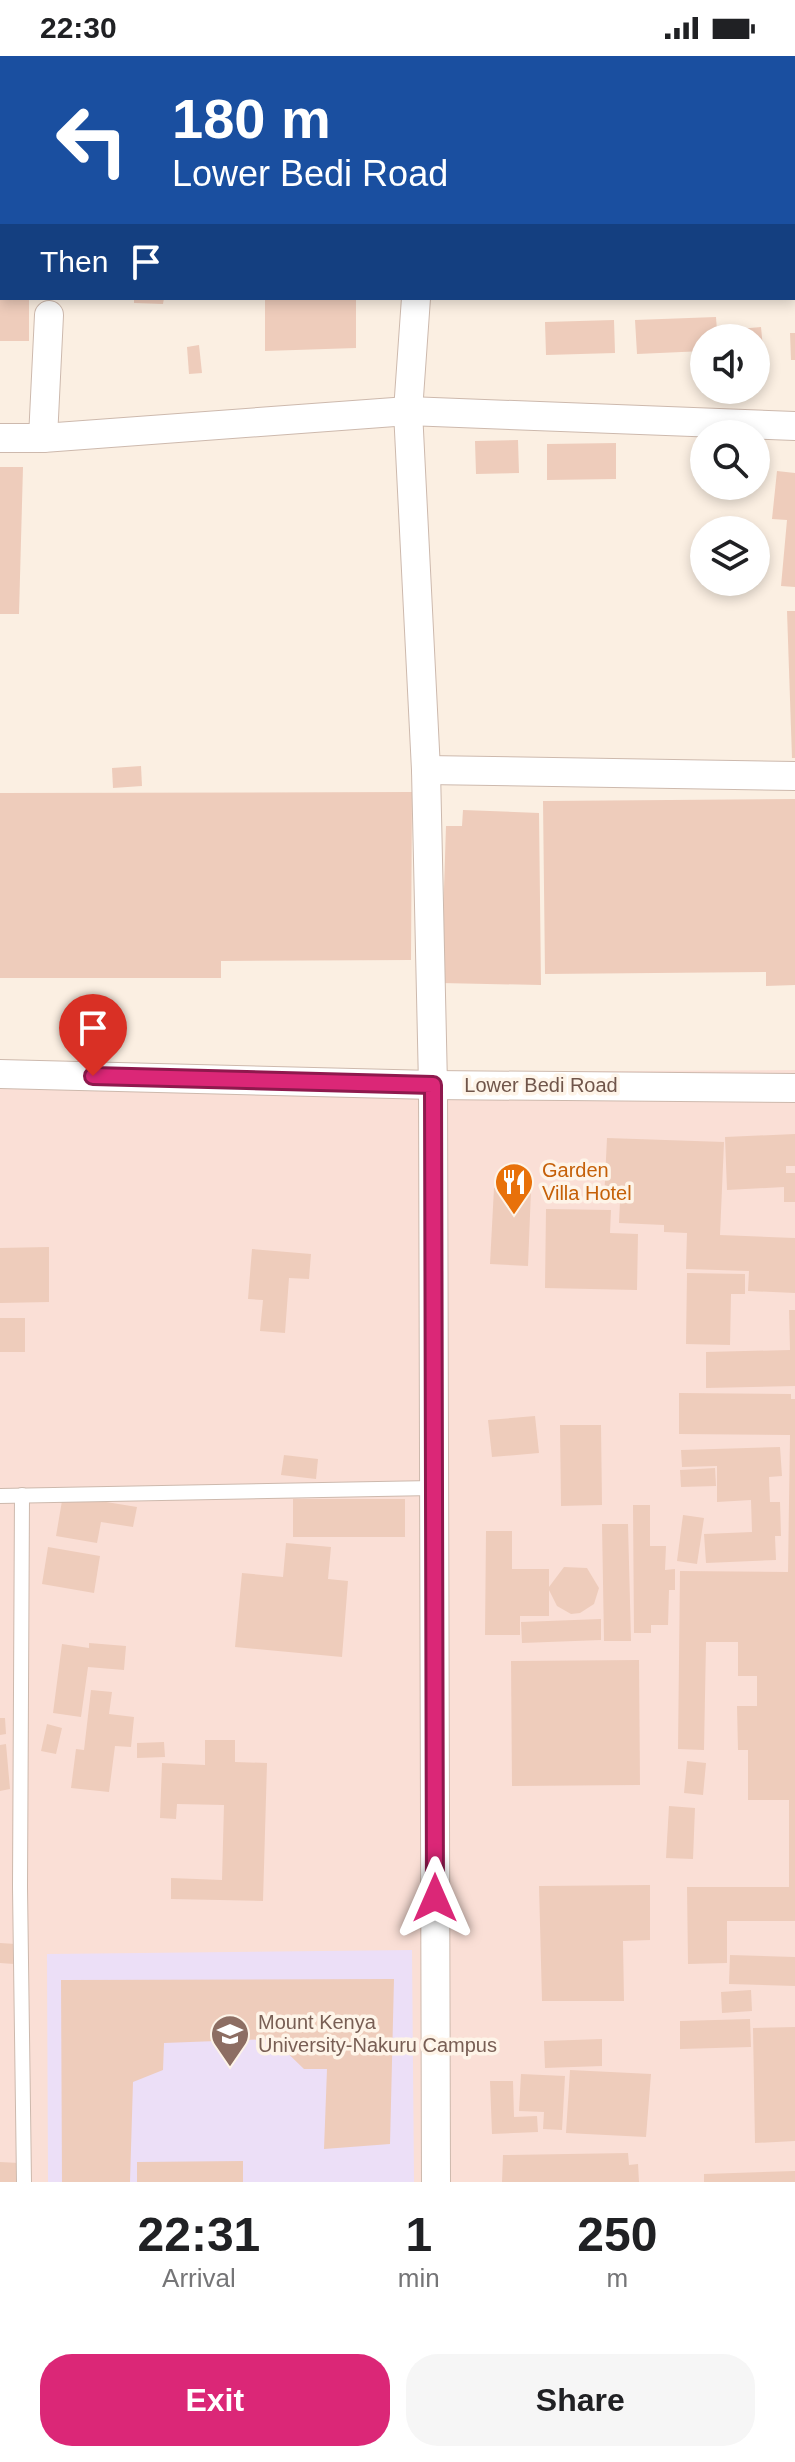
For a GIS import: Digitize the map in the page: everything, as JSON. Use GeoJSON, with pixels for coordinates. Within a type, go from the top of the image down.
{"type":"FeatureCollection","features":[{"type":"Feature","properties":{"kind":"street"},"geometry":{"type":"LineString","coordinates":[[416,300],[408,411],[426,770],[433,1085],[436,2182]]}},
{"type":"Feature","properties":{"kind":"street"},"geometry":{"type":"LineString","coordinates":[[43,438],[49,315]]}},
{"type":"Feature","properties":{"kind":"street"},"geometry":{"type":"LineString","coordinates":[[0,438],[43,438],[408,411],[795,426]]}},
{"type":"Feature","properties":{"kind":"street"},"geometry":{"type":"LineString","coordinates":[[426,770],[795,776]]}},
{"type":"Feature","properties":{"kind":"street","name":"Lower Bedi Road"},"geometry":{"type":"LineString","coordinates":[[0,1074],[433,1085],[795,1088]]}},
{"type":"Feature","properties":{"kind":"lane"},"geometry":{"type":"LineString","coordinates":[[0,1496],[433,1488]]}},
{"type":"Feature","properties":{"kind":"lane"},"geometry":{"type":"LineString","coordinates":[[22,1495],[20,1887],[24,2182]]}},
{"type":"Feature","properties":{"kind":"shaded area"},"geometry":{"type":"Polygon","coordinates":[[[795,1070],[795,2182],[0,2182],[0,1075],[795,1070]]]}},
{"type":"Feature","properties":{"kind":"shaded area","name":"Mount Kenya University-Nakuru Campus"},"geometry":{"type":"Polygon","coordinates":[[[412,1950],[414,2182],[48,2182],[47,1954],[412,1950]]]}},
{"type":"Feature","properties":{"kind":"building"},"geometry":{"type":"Polygon","coordinates":[[[0,300],[29,300],[29,341],[0,341],[0,300]]]}},
{"type":"Feature","properties":{"kind":"building"},"geometry":{"type":"Polygon","coordinates":[[[134,300],[164,300],[163,304],[134,303],[134,300]]]}},
{"type":"Feature","properties":{"kind":"building"},"geometry":{"type":"Polygon","coordinates":[[[265,300],[356,300],[356,348],[265,351],[265,300]]]}},
{"type":"Feature","properties":{"kind":"building"},"geometry":{"type":"Polygon","coordinates":[[[716,317],[716,324],[690,324],[690,352],[637,354],[635,320],[716,317]]]}},
{"type":"Feature","properties":{"kind":"building"},"geometry":{"type":"Polygon","coordinates":[[[614,320],[615,353],[546,355],[545,322],[614,320]]]}},
{"type":"Feature","properties":{"kind":"building"},"geometry":{"type":"Polygon","coordinates":[[[790,333],[795,333],[795,360],[791,360],[790,333]]]}},
{"type":"Feature","properties":{"kind":"building"},"geometry":{"type":"Polygon","coordinates":[[[199,345],[202,373],[189,374],[187,347],[199,345]]]}},
{"type":"Feature","properties":{"kind":"building"},"geometry":{"type":"Polygon","coordinates":[[[518,440],[519,473],[476,474],[475,441],[518,440]]]}},
{"type":"Feature","properties":{"kind":"building"},"geometry":{"type":"Polygon","coordinates":[[[616,443],[616,479],[547,480],[547,444],[616,443]]]}},
{"type":"Feature","properties":{"kind":"building"},"geometry":{"type":"Polygon","coordinates":[[[0,467],[23,467],[19,614],[0,614],[0,467]]]}},
{"type":"Feature","properties":{"kind":"building"},"geometry":{"type":"Polygon","coordinates":[[[777,471],[795,473],[795,587],[781,586],[787,520],[772,519],[777,471]]]}},
{"type":"Feature","properties":{"kind":"building"},"geometry":{"type":"Polygon","coordinates":[[[787,611],[795,611],[795,758],[792,758],[787,611]]]}},
{"type":"Feature","properties":{"kind":"building"},"geometry":{"type":"Polygon","coordinates":[[[141,766],[142,786],[113,788],[112,768],[141,766]]]}},
{"type":"Feature","properties":{"kind":"building"},"geometry":{"type":"Polygon","coordinates":[[[412,792],[411,960],[221,961],[221,978],[0,978],[0,793],[412,792]]]}},
{"type":"Feature","properties":{"kind":"building"},"geometry":{"type":"Polygon","coordinates":[[[795,799],[795,985],[766,986],[766,972],[545,974],[543,801],[795,799]]]}},
{"type":"Feature","properties":{"kind":"building"},"geometry":{"type":"Polygon","coordinates":[[[463,810],[539,813],[541,985],[441,983],[446,826],[462,826],[463,810]]]}},
{"type":"Feature","properties":{"kind":"building"},"geometry":{"type":"Polygon","coordinates":[[[795,1134],[795,1166],[786,1166],[786,1173],[795,1173],[795,1202],[784,1202],[784,1187],[727,1190],[725,1137],[795,1134]]]}},
{"type":"Feature","properties":{"kind":"building"},"geometry":{"type":"Polygon","coordinates":[[[607,1138],[724,1142],[720,1235],[795,1238],[795,1293],[748,1291],[749,1271],[686,1269],[687,1233],[664,1232],[664,1225],[619,1223],[620,1201],[604,1200],[607,1138]]]}},
{"type":"Feature","properties":{"kind":"building"},"geometry":{"type":"Polygon","coordinates":[[[494,1188],[531,1190],[528,1266],[490,1264],[494,1188]]]}},
{"type":"Feature","properties":{"kind":"building"},"geometry":{"type":"Polygon","coordinates":[[[546,1209],[611,1210],[610,1233],[638,1234],[637,1290],[545,1288],[546,1209]]]}},
{"type":"Feature","properties":{"kind":"building"},"geometry":{"type":"Polygon","coordinates":[[[49,1247],[49,1302],[0,1303],[0,1248],[49,1247]]]}},
{"type":"Feature","properties":{"kind":"building"},"geometry":{"type":"Polygon","coordinates":[[[252,1249],[311,1254],[309,1279],[289,1278],[285,1333],[260,1331],[263,1300],[248,1299],[252,1249]]]}},
{"type":"Feature","properties":{"kind":"building"},"geometry":{"type":"Polygon","coordinates":[[[687,1273],[745,1274],[745,1294],[731,1294],[730,1345],[686,1344],[687,1273]]]}},
{"type":"Feature","properties":{"kind":"building"},"geometry":{"type":"Polygon","coordinates":[[[789,1310],[795,1310],[795,1386],[706,1388],[706,1352],[790,1350],[789,1310]]]}},
{"type":"Feature","properties":{"kind":"building"},"geometry":{"type":"Polygon","coordinates":[[[0,1318],[25,1318],[25,1352],[0,1352],[0,1318]]]}},
{"type":"Feature","properties":{"kind":"building"},"geometry":{"type":"Polygon","coordinates":[[[679,1393],[791,1394],[791,1399],[795,1399],[795,1921],[727,1921],[727,1963],[688,1964],[687,1887],[789,1887],[789,1800],[748,1800],[748,1750],[738,1750],[737,1706],[757,1706],[757,1676],[738,1676],[738,1642],[706,1642],[704,1750],[678,1749],[680,1571],[788,1572],[790,1435],[679,1434],[679,1393]]]}},
{"type":"Feature","properties":{"kind":"building"},"geometry":{"type":"Polygon","coordinates":[[[535,1416],[539,1453],[492,1457],[488,1420],[535,1416]]]}},
{"type":"Feature","properties":{"kind":"building"},"geometry":{"type":"Polygon","coordinates":[[[560,1425],[601,1425],[602,1505],[561,1506],[560,1425]]]}},
{"type":"Feature","properties":{"kind":"building"},"geometry":{"type":"Polygon","coordinates":[[[780,1447],[782,1476],[769,1477],[770,1502],[780,1502],[781,1536],[775,1536],[776,1560],[706,1563],[704,1534],[752,1532],[751,1500],[717,1502],[717,1466],[682,1467],[681,1450],[780,1447]]]}},
{"type":"Feature","properties":{"kind":"building"},"geometry":{"type":"Polygon","coordinates":[[[284,1455],[318,1459],[316,1479],[281,1475],[284,1455]]]}},
{"type":"Feature","properties":{"kind":"building"},"geometry":{"type":"Polygon","coordinates":[[[715,1468],[716,1486],[681,1487],[680,1470],[715,1468]]]}},
{"type":"Feature","properties":{"kind":"building"},"geometry":{"type":"Polygon","coordinates":[[[63,1495],[137,1507],[133,1527],[101,1522],[97,1543],[56,1536],[63,1495]]]}},
{"type":"Feature","properties":{"kind":"building"},"geometry":{"type":"Polygon","coordinates":[[[293,1499],[405,1499],[405,1537],[293,1537],[293,1499]]]}},
{"type":"Feature","properties":{"kind":"building"},"geometry":{"type":"Polygon","coordinates":[[[633,1505],[650,1505],[650,1546],[666,1546],[665,1570],[675,1569],[675,1590],[669,1590],[668,1625],[651,1625],[651,1633],[634,1633],[633,1505]]]}},
{"type":"Feature","properties":{"kind":"building"},"geometry":{"type":"Polygon","coordinates":[[[683,1515],[704,1518],[697,1564],[677,1561],[683,1515]]]}},
{"type":"Feature","properties":{"kind":"building"},"geometry":{"type":"Polygon","coordinates":[[[602,1524],[628,1524],[631,1641],[604,1641],[602,1524]]]}},
{"type":"Feature","properties":{"kind":"building"},"geometry":{"type":"Polygon","coordinates":[[[486,1531],[512,1531],[512,1569],[549,1569],[549,1587],[564,1567],[587,1568],[599,1588],[594,1604],[580,1613],[571,1614],[557,1606],[549,1590],[549,1616],[520,1616],[520,1635],[485,1635],[486,1531]]]}},
{"type":"Feature","properties":{"kind":"building"},"geometry":{"type":"Polygon","coordinates":[[[286,1543],[331,1547],[328,1579],[348,1581],[342,1657],[235,1647],[242,1573],[283,1577],[286,1543]]]}},
{"type":"Feature","properties":{"kind":"building"},"geometry":{"type":"Polygon","coordinates":[[[48,1547],[100,1556],[94,1593],[42,1584],[48,1547]]]}},
{"type":"Feature","properties":{"kind":"building"},"geometry":{"type":"Polygon","coordinates":[[[601,1619],[601,1640],[522,1643],[521,1622],[601,1619]]]}},
{"type":"Feature","properties":{"kind":"building"},"geometry":{"type":"Polygon","coordinates":[[[89,1643],[126,1646],[124,1670],[88,1667],[81,1717],[53,1713],[62,1644],[89,1648],[89,1643]]]}},
{"type":"Feature","properties":{"kind":"building"},"geometry":{"type":"Polygon","coordinates":[[[639,1660],[640,1785],[512,1786],[511,1661],[639,1660]]]}},
{"type":"Feature","properties":{"kind":"building"},"geometry":{"type":"Polygon","coordinates":[[[91,1690],[112,1692],[109,1714],[134,1717],[131,1747],[115,1746],[109,1792],[71,1788],[76,1749],[84,1750],[91,1690]]]}},
{"type":"Feature","properties":{"kind":"building"},"geometry":{"type":"Polygon","coordinates":[[[0,1718],[5,1718],[6,1734],[0,1735],[0,1718]]]}},
{"type":"Feature","properties":{"kind":"building"},"geometry":{"type":"Polygon","coordinates":[[[47,1724],[62,1728],[56,1754],[41,1751],[47,1724]]]}},
{"type":"Feature","properties":{"kind":"building"},"geometry":{"type":"Polygon","coordinates":[[[205,1740],[235,1740],[235,1762],[267,1763],[263,1901],[171,1899],[171,1878],[222,1880],[224,1805],[177,1804],[176,1819],[160,1818],[162,1763],[205,1765],[205,1740]]]}},
{"type":"Feature","properties":{"kind":"building"},"geometry":{"type":"Polygon","coordinates":[[[164,1742],[165,1757],[137,1758],[137,1743],[164,1742]]]}},
{"type":"Feature","properties":{"kind":"building"},"geometry":{"type":"Polygon","coordinates":[[[6,1744],[10,1789],[0,1791],[0,1745],[6,1744]]]}},
{"type":"Feature","properties":{"kind":"building"},"geometry":{"type":"Polygon","coordinates":[[[687,1761],[706,1763],[703,1795],[684,1793],[687,1761]]]}},
{"type":"Feature","properties":{"kind":"building"},"geometry":{"type":"Polygon","coordinates":[[[669,1806],[695,1808],[693,1859],[666,1858],[669,1806]]]}},
{"type":"Feature","properties":{"kind":"building"},"geometry":{"type":"Polygon","coordinates":[[[650,1885],[650,1940],[623,1941],[624,2001],[542,2001],[539,1886],[650,1885]]]}},
{"type":"Feature","properties":{"kind":"building"},"geometry":{"type":"Polygon","coordinates":[[[0,1943],[16,1944],[14,1964],[0,1963],[0,1943]]]}},
{"type":"Feature","properties":{"kind":"building"},"geometry":{"type":"Polygon","coordinates":[[[730,1955],[795,1957],[795,1986],[729,1984],[730,1955]]]}},
{"type":"Feature","properties":{"kind":"building"},"geometry":{"type":"Polygon","coordinates":[[[394,1979],[390,2144],[324,2149],[327,2069],[304,2069],[273,2039],[164,2043],[163,2070],[133,2082],[130,2182],[62,2182],[61,1980],[394,1979]]]}},
{"type":"Feature","properties":{"kind":"building"},"geometry":{"type":"Polygon","coordinates":[[[751,1990],[752,2011],[722,2013],[721,1992],[751,1990]]]}},
{"type":"Feature","properties":{"kind":"building"},"geometry":{"type":"Polygon","coordinates":[[[750,2019],[751,2047],[680,2049],[680,2021],[750,2019]]]}},
{"type":"Feature","properties":{"kind":"building"},"geometry":{"type":"Polygon","coordinates":[[[795,2027],[795,2141],[755,2143],[753,2028],[795,2027]]]}},
{"type":"Feature","properties":{"kind":"building"},"geometry":{"type":"Polygon","coordinates":[[[602,2039],[602,2066],[545,2068],[544,2041],[602,2039]]]}},
{"type":"Feature","properties":{"kind":"building"},"geometry":{"type":"Polygon","coordinates":[[[570,2070],[651,2074],[646,2137],[566,2133],[570,2070]]]}},
{"type":"Feature","properties":{"kind":"building"},"geometry":{"type":"Polygon","coordinates":[[[521,2074],[565,2076],[562,2130],[543,2129],[544,2112],[519,2111],[521,2074]]]}},
{"type":"Feature","properties":{"kind":"building"},"geometry":{"type":"Polygon","coordinates":[[[490,2081],[513,2081],[514,2117],[537,2116],[538,2132],[492,2134],[490,2081]]]}},
{"type":"Feature","properties":{"kind":"building"},"geometry":{"type":"Polygon","coordinates":[[[628,2153],[629,2165],[638,2164],[639,2182],[502,2182],[503,2155],[628,2153]]]}},
{"type":"Feature","properties":{"kind":"building"},"geometry":{"type":"Polygon","coordinates":[[[243,2161],[243,2182],[137,2182],[137,2162],[243,2161]]]}},
{"type":"Feature","properties":{"kind":"building"},"geometry":{"type":"Polygon","coordinates":[[[0,2162],[19,2163],[18,2182],[0,2182],[0,2162]]]}},
{"type":"Feature","properties":{"kind":"building"},"geometry":{"type":"Polygon","coordinates":[[[795,2171],[795,2182],[704,2182],[704,2174],[795,2171]]]}},
{"type":"Feature","properties":{"kind":"place","name":"Garden Villa Hotel"},"geometry":{"type":"Point","coordinates":[514,1216]}},
{"type":"Feature","properties":{"kind":"place","name":"Mount Kenya University-Nakuru Campus"},"geometry":{"type":"Point","coordinates":[230,2068]}},
{"type":"Feature","properties":{"kind":"route"},"geometry":{"type":"LineString","coordinates":[[93,1076],[433,1085],[435,1898]]}}]}
